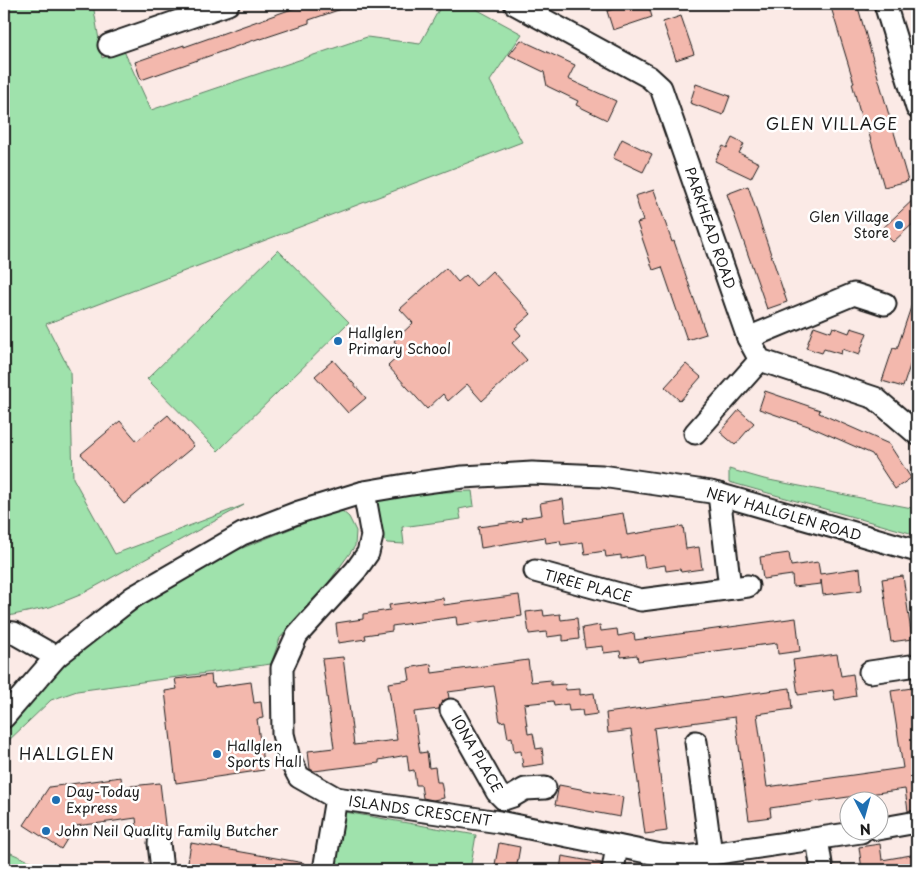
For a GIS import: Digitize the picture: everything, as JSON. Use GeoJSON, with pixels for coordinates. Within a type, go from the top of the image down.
{"type":"FeatureCollection","features":[{"type":"Feature","properties":{"kind":"street"},"geometry":{"type":"LineString","coordinates":[[110,45],[228,4]]}},
{"type":"Feature","properties":{"kind":"street","name":"PARKHEAD ROAD"},"geometry":{"type":"LineString","coordinates":[[515,4],[649,77],[661,88],[748,338],[760,360]]}},
{"type":"Feature","properties":{"kind":"street"},"geometry":{"type":"LineString","coordinates":[[885,4],[917,108]]}},
{"type":"Feature","properties":{"kind":"street"},"geometry":{"type":"LineString","coordinates":[[748,338],[854,294],[885,304]]}},
{"type":"Feature","properties":{"kind":"street"},"geometry":{"type":"LineString","coordinates":[[695,433],[760,360],[874,398],[917,434]]}},
{"type":"Feature","properties":{"kind":"street","name":"NEW HALLGLEN ROAD"},"geometry":{"type":"LineString","coordinates":[[4,717],[56,658],[133,597],[242,534],[299,512],[364,492],[463,477],[532,473],[602,476],[719,494],[917,551]]}},
{"type":"Feature","properties":{"kind":"street","name":"ISLANDS CRESCENT"},"geometry":{"type":"LineString","coordinates":[[364,492],[372,536],[368,553],[356,570],[297,635],[282,668],[283,734],[289,758],[299,777],[336,798],[499,822],[660,855],[686,857],[838,836]]}},
{"type":"Feature","properties":{"kind":"street","name":"TIREE PLACE"},"geometry":{"type":"LineString","coordinates":[[535,571],[641,600],[739,587],[719,494]]}},
{"type":"Feature","properties":{"kind":"street"},"geometry":{"type":"LineString","coordinates":[[4,632],[14,633],[56,658]]}},
{"type":"Feature","properties":{"kind":"street"},"geometry":{"type":"LineString","coordinates":[[870,672],[917,665]]}},
{"type":"Feature","properties":{"kind":"street","name":"IONA PLACE"},"geometry":{"type":"LineString","coordinates":[[451,710],[497,792],[504,799]]}},
{"type":"Feature","properties":{"kind":"street"},"geometry":{"type":"LineString","coordinates":[[696,742],[711,854]]}},
{"type":"Feature","properties":{"kind":"street","name":"IONA PLACE"},"geometry":{"type":"LineString","coordinates":[[504,799],[514,796],[525,789],[545,788]]}},
{"type":"Feature","properties":{"kind":"street"},"geometry":{"type":"LineString","coordinates":[[324,870],[336,798]]}},
{"type":"Feature","properties":{"kind":"street","name":"IONA PLACE"},"geometry":{"type":"LineString","coordinates":[[499,822],[504,799]]}},
{"type":"Feature","properties":{"kind":"street"},"geometry":{"type":"LineString","coordinates":[[888,826],[917,822]]}},
{"type":"Feature","properties":{"kind":"street"},"geometry":{"type":"LineString","coordinates":[[818,839],[822,870]]}},
{"type":"Feature","properties":{"kind":"street"},"geometry":{"type":"LineString","coordinates":[[159,843],[162,870]]}},
{"type":"Feature","properties":{"kind":"street"},"geometry":{"type":"LineString","coordinates":[[613,870],[617,846]]}},
{"type":"Feature","properties":{"kind":"green space"},"geometry":{"type":"Polygon","coordinates":[[[4,4],[93,4],[102,58],[124,51],[151,110],[367,37],[420,44],[442,4],[467,4],[522,34],[490,81],[522,142],[46,324],[70,371],[73,478],[115,554],[244,505],[80,595],[50,607],[4,617],[4,4]]]}},
{"type":"Feature","properties":{"kind":"green space"},"geometry":{"type":"Polygon","coordinates":[[[278,250],[349,322],[218,451],[147,379],[278,250]]]}},
{"type":"Feature","properties":{"kind":"green space"},"geometry":{"type":"Polygon","coordinates":[[[729,469],[764,479],[917,509],[917,535],[729,482],[729,469]]]}},
{"type":"Feature","properties":{"kind":"green space"},"geometry":{"type":"Polygon","coordinates":[[[472,491],[474,506],[459,509],[461,519],[402,527],[404,544],[387,543],[376,529],[374,520],[377,502],[393,494],[472,491]]]}},
{"type":"Feature","properties":{"kind":"green space"},"geometry":{"type":"Polygon","coordinates":[[[340,509],[349,517],[356,531],[355,546],[326,586],[280,638],[271,664],[77,691],[51,700],[4,745],[4,724],[63,664],[146,603],[230,553],[340,509]]]}},
{"type":"Feature","properties":{"kind":"green space"},"geometry":{"type":"Polygon","coordinates":[[[345,812],[476,835],[470,870],[328,870],[337,816],[345,812]]]}},
{"type":"Feature","properties":{"kind":"green space"},"geometry":{"type":"Polygon","coordinates":[[[4,850],[27,860],[61,870],[4,870],[4,850]]]}},
{"type":"Feature","properties":{"kind":"building"},"geometry":{"type":"Polygon","coordinates":[[[306,4],[350,4],[350,6],[309,20],[309,23],[260,38],[141,80],[135,62],[184,45],[184,47],[306,4]]]}},
{"type":"Feature","properties":{"kind":"building"},"geometry":{"type":"Polygon","coordinates":[[[630,4],[648,4],[652,17],[613,30],[607,11],[630,4]]]}},
{"type":"Feature","properties":{"kind":"building"},"geometry":{"type":"Polygon","coordinates":[[[830,4],[857,4],[908,181],[884,187],[866,123],[863,124],[852,83],[854,83],[830,4]]]}},
{"type":"Feature","properties":{"kind":"building"},"geometry":{"type":"Polygon","coordinates":[[[681,16],[694,54],[676,60],[663,22],[681,16]]]}},
{"type":"Feature","properties":{"kind":"building"},"geometry":{"type":"Polygon","coordinates":[[[521,40],[575,65],[568,79],[616,101],[607,120],[576,105],[578,101],[547,86],[544,72],[509,55],[521,40]]]}},
{"type":"Feature","properties":{"kind":"building"},"geometry":{"type":"Polygon","coordinates":[[[696,84],[730,96],[723,115],[690,103],[696,84]]]}},
{"type":"Feature","properties":{"kind":"building"},"geometry":{"type":"Polygon","coordinates":[[[732,138],[744,144],[739,153],[759,163],[751,178],[715,161],[723,146],[727,148],[732,138]]]}},
{"type":"Feature","properties":{"kind":"building"},"geometry":{"type":"Polygon","coordinates":[[[622,139],[652,154],[643,172],[613,158],[622,139]]]}},
{"type":"Feature","properties":{"kind":"building"},"geometry":{"type":"Polygon","coordinates":[[[748,186],[787,302],[767,309],[727,194],[748,186]]]}},
{"type":"Feature","properties":{"kind":"building"},"geometry":{"type":"Polygon","coordinates":[[[654,190],[706,334],[687,340],[662,267],[653,270],[637,223],[643,221],[635,196],[654,190]]]}},
{"type":"Feature","properties":{"kind":"building","name":"Glen Village Store"},"geometry":{"type":"Polygon","coordinates":[[[917,196],[917,220],[893,242],[881,230],[917,196]]]}},
{"type":"Feature","properties":{"kind":"building"},"geometry":{"type":"Polygon","coordinates":[[[446,268],[458,282],[466,275],[476,286],[492,271],[531,314],[515,328],[521,335],[512,343],[527,360],[482,401],[467,384],[448,401],[443,394],[427,409],[388,366],[403,352],[394,341],[413,323],[400,309],[446,268]]]}},
{"type":"Feature","properties":{"kind":"building"},"geometry":{"type":"Polygon","coordinates":[[[915,295],[917,296],[917,344],[903,387],[882,381],[893,348],[897,349],[915,295]]]}},
{"type":"Feature","properties":{"kind":"building"},"geometry":{"type":"Polygon","coordinates":[[[814,326],[831,332],[833,327],[849,333],[851,328],[867,333],[859,355],[842,349],[841,354],[824,349],[822,353],[806,348],[814,326]]]}},
{"type":"Feature","properties":{"kind":"building"},"geometry":{"type":"Polygon","coordinates":[[[333,360],[366,398],[348,413],[315,376],[333,360]]]}},
{"type":"Feature","properties":{"kind":"building"},"geometry":{"type":"Polygon","coordinates":[[[686,364],[701,377],[680,401],[665,387],[686,364]]]}},
{"type":"Feature","properties":{"kind":"building"},"geometry":{"type":"Polygon","coordinates":[[[765,391],[820,410],[819,413],[889,444],[911,478],[895,489],[872,454],[811,427],[759,409],[765,391]]]}},
{"type":"Feature","properties":{"kind":"building"},"geometry":{"type":"Polygon","coordinates":[[[739,410],[754,423],[735,445],[720,432],[739,410]]]}},
{"type":"Feature","properties":{"kind":"building"},"geometry":{"type":"Polygon","coordinates":[[[168,415],[194,446],[124,504],[81,454],[120,421],[137,441],[168,415]]]}},
{"type":"Feature","properties":{"kind":"building"},"geometry":{"type":"Polygon","coordinates":[[[563,499],[566,522],[623,513],[627,535],[683,526],[686,549],[699,547],[702,569],[681,572],[680,569],[666,571],[665,565],[645,568],[643,555],[621,559],[621,555],[606,557],[605,551],[585,554],[583,542],[561,545],[560,541],[546,543],[545,537],[481,548],[478,527],[522,521],[521,518],[542,515],[540,503],[563,499]]]}},
{"type":"Feature","properties":{"kind":"building"},"geometry":{"type":"Polygon","coordinates":[[[789,553],[791,566],[818,562],[820,574],[860,568],[862,590],[823,595],[821,580],[821,584],[793,587],[792,575],[763,579],[760,557],[789,553]]]}},
{"type":"Feature","properties":{"kind":"building"},"geometry":{"type":"Polygon","coordinates":[[[903,576],[912,639],[891,642],[882,579],[903,576]]]}},
{"type":"Feature","properties":{"kind":"building"},"geometry":{"type":"Polygon","coordinates":[[[519,595],[522,616],[457,625],[456,617],[419,622],[392,626],[392,631],[365,635],[366,639],[338,643],[336,623],[363,619],[363,614],[390,610],[389,605],[443,598],[444,605],[519,595]]]}},
{"type":"Feature","properties":{"kind":"building"},"geometry":{"type":"Polygon","coordinates":[[[543,610],[544,616],[560,614],[561,620],[577,618],[579,639],[563,641],[563,635],[547,637],[546,632],[529,634],[526,612],[543,610]]]}},
{"type":"Feature","properties":{"kind":"building"},"geometry":{"type":"Polygon","coordinates":[[[796,618],[800,651],[778,654],[777,643],[638,661],[637,655],[621,657],[620,651],[604,653],[603,646],[585,648],[582,628],[600,625],[601,631],[617,629],[618,636],[634,633],[635,640],[796,618]]]}},
{"type":"Feature","properties":{"kind":"building"},"geometry":{"type":"Polygon","coordinates":[[[837,654],[841,676],[853,674],[856,696],[835,700],[833,690],[798,695],[793,660],[837,654]]]}},
{"type":"Feature","properties":{"kind":"building"},"geometry":{"type":"Polygon","coordinates":[[[343,657],[354,745],[397,740],[388,683],[410,680],[408,668],[431,664],[432,673],[528,660],[531,682],[551,680],[551,685],[565,684],[566,690],[580,689],[580,695],[594,693],[597,714],[583,716],[582,710],[569,711],[568,704],[554,706],[553,701],[524,704],[528,734],[533,733],[536,749],[542,748],[544,764],[523,767],[521,751],[514,752],[512,737],[508,738],[505,721],[500,722],[494,686],[448,692],[449,698],[441,703],[439,709],[414,712],[420,753],[427,752],[429,768],[435,767],[437,782],[441,782],[444,798],[433,800],[423,798],[421,785],[416,785],[414,770],[409,771],[407,755],[379,760],[379,763],[314,771],[310,769],[308,751],[334,748],[322,659],[343,657]]]}},
{"type":"Feature","properties":{"kind":"building"},"geometry":{"type":"Polygon","coordinates":[[[211,675],[212,684],[215,687],[251,682],[254,703],[261,702],[263,718],[257,719],[264,770],[176,783],[165,691],[177,689],[175,679],[211,675]]]}},
{"type":"Feature","properties":{"kind":"building"},"geometry":{"type":"Polygon","coordinates":[[[790,688],[792,709],[757,714],[767,787],[903,768],[891,691],[912,688],[917,727],[917,810],[908,811],[905,789],[884,792],[838,792],[838,798],[770,808],[771,817],[749,820],[735,717],[654,728],[667,831],[645,834],[631,730],[608,733],[606,713],[790,688]]]}},
{"type":"Feature","properties":{"kind":"building"},"geometry":{"type":"Polygon","coordinates":[[[121,777],[122,787],[160,783],[166,833],[157,831],[150,835],[138,837],[136,818],[75,826],[61,849],[24,825],[49,787],[121,777]]]}},
{"type":"Feature","properties":{"kind":"building"},"geometry":{"type":"Polygon","coordinates":[[[559,785],[623,797],[620,817],[555,805],[559,785]]]}},
{"type":"Feature","properties":{"kind":"building"},"geometry":{"type":"Polygon","coordinates":[[[191,843],[304,863],[303,870],[196,870],[187,868],[191,843]]]}},
{"type":"Feature","properties":{"kind":"building"},"geometry":{"type":"Polygon","coordinates":[[[499,843],[520,847],[516,870],[494,870],[499,843]]]}},
{"type":"Feature","properties":{"kind":"building"},"geometry":{"type":"Polygon","coordinates":[[[880,844],[882,860],[917,854],[917,870],[862,870],[859,847],[880,844]]]}},
{"type":"Feature","properties":{"kind":"building"},"geometry":{"type":"Polygon","coordinates":[[[562,856],[601,863],[601,870],[560,870],[562,856]]]}},
{"type":"Feature","properties":{"kind":"place","name":"Glen Village Store"},"geometry":{"type":"Point","coordinates":[899,225]}},
{"type":"Feature","properties":{"kind":"place","name":"Hallglen Primary School"},"geometry":{"type":"Point","coordinates":[338,341]}},
{"type":"Feature","properties":{"kind":"place","name":"Hallglen Sports Hall"},"geometry":{"type":"Point","coordinates":[217,754]}},
{"type":"Feature","properties":{"kind":"place","name":"Day-Today Express"},"geometry":{"type":"Point","coordinates":[56,800]}},
{"type":"Feature","properties":{"kind":"place","name":"John Neil Quality Family Butcher"},"geometry":{"type":"Point","coordinates":[46,831]}},
{"type":"Feature","properties":{"kind":"district","name":"GLEN VILLAGE"},"geometry":{"type":"Point","coordinates":[832,124]}},
{"type":"Feature","properties":{"kind":"district","name":"HALLGLEN"},"geometry":{"type":"Point","coordinates":[67,754]}}]}
